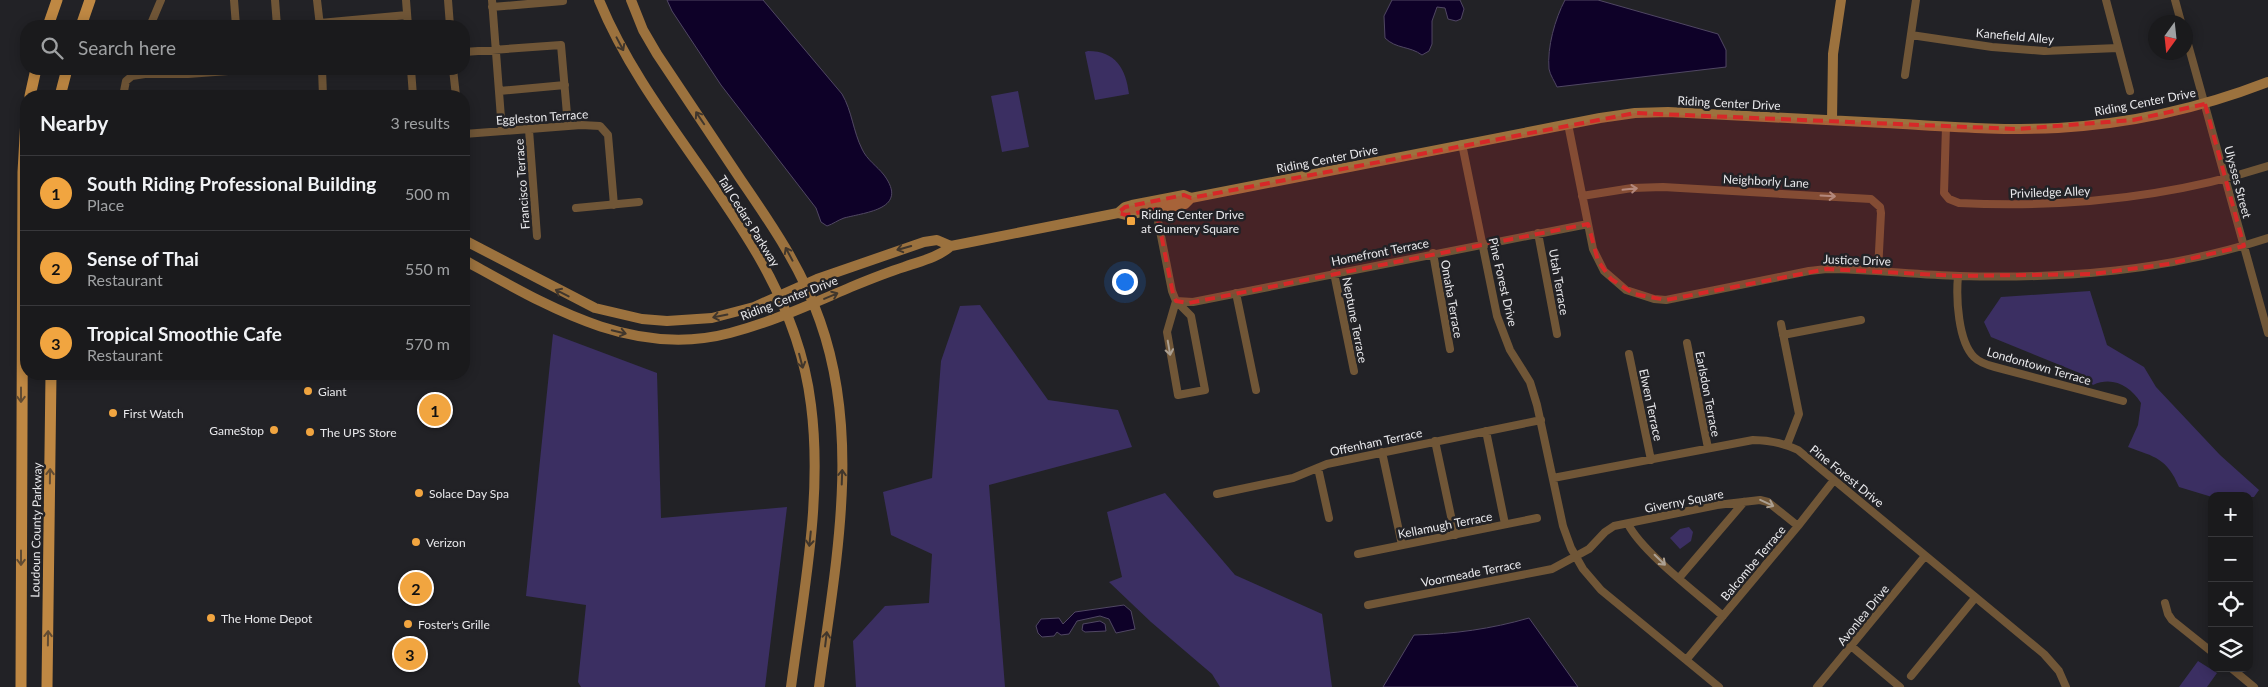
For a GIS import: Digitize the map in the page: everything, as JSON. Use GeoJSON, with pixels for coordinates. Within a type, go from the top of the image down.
{"type":"FeatureCollection","features":[{"type":"Feature","properties":{"kind":"main road"},"geometry":{"type":"LineString","coordinates":[[50,20],[57,0]]}},
{"type":"Feature","properties":{"kind":"main road"},"geometry":{"type":"LineString","coordinates":[[83,20],[90,0]]}},
{"type":"Feature","properties":{"kind":"main road"},"geometry":{"type":"LineString","coordinates":[[31,90],[35,75]]}},
{"type":"Feature","properties":{"kind":"main road"},"geometry":{"type":"LineString","coordinates":[[62,90],[65,75]]}},
{"type":"Feature","properties":{"kind":"main road","name":"Loudoun County Parkway"},"geometry":{"type":"LineString","coordinates":[[21,687],[23,380]]}},
{"type":"Feature","properties":{"kind":"main road","name":"Loudoun County Parkway"},"geometry":{"type":"LineString","coordinates":[[47,687],[51,380]]}},
{"type":"Feature","properties":{"kind":"street"},"geometry":{"type":"LineString","coordinates":[[153,20],[161,0]]}},
{"type":"Feature","properties":{"kind":"street"},"geometry":{"type":"LineString","coordinates":[[234,0],[235,20]]}},
{"type":"Feature","properties":{"kind":"street"},"geometry":{"type":"LineString","coordinates":[[275,0],[277,20]]}},
{"type":"Feature","properties":{"kind":"street"},"geometry":{"type":"LineString","coordinates":[[317,0],[320,20]]}},
{"type":"Feature","properties":{"kind":"street"},"geometry":{"type":"LineString","coordinates":[[406,0],[407,20]]}},
{"type":"Feature","properties":{"kind":"street"},"geometry":{"type":"LineString","coordinates":[[448,0],[450,20]]}},
{"type":"Feature","properties":{"kind":"street","name":"Tall Cedars Parkway"},"geometry":{"type":"LineString","coordinates":[[599,0],[610,27],[636,73],[760,258],[786,314],[793,334],[811,404],[814,476],[809,549],[791,687]]}},
{"type":"Feature","properties":{"kind":"street","name":"Tall Cedars Parkway"},"geometry":{"type":"LineString","coordinates":[[630,0],[657,54],[778,234],[805,284],[826,341],[835,376],[842,429],[842,456],[841,504],[819,687]]}},
{"type":"Feature","properties":{"kind":"street"},"geometry":{"type":"LineString","coordinates":[[1832,120],[1833,54],[1842,0]]}},
{"type":"Feature","properties":{"kind":"street"},"geometry":{"type":"LineString","coordinates":[[1905,75],[1916,0]]}},
{"type":"Feature","properties":{"kind":"street"},"geometry":{"type":"LineString","coordinates":[[2106,0],[2130,92]]}},
{"type":"Feature","properties":{"kind":"street"},"geometry":{"type":"LineString","coordinates":[[2175,0],[2179,15]]}},
{"type":"Feature","properties":{"kind":"street"},"geometry":{"type":"LineString","coordinates":[[502,131],[492,3],[563,1]]}},
{"type":"Feature","properties":{"kind":"street"},"geometry":{"type":"LineString","coordinates":[[359,20],[407,15]]}},
{"type":"Feature","properties":{"kind":"street","name":"Kanefield Alley"},"geometry":{"type":"LineString","coordinates":[[1911,35],[2044,51],[2118,48]]}},
{"type":"Feature","properties":{"kind":"street"},"geometry":{"type":"LineString","coordinates":[[470,52],[562,45],[568,126]]}},
{"type":"Feature","properties":{"kind":"street","name":"Ulysses Street"},"geometry":{"type":"LineString","coordinates":[[2193,60],[2268,333]]}},
{"type":"Feature","properties":{"kind":"street"},"geometry":{"type":"LineString","coordinates":[[124,90],[126,82],[136,75]]}},
{"type":"Feature","properties":{"kind":"street"},"geometry":{"type":"LineString","coordinates":[[322,75],[324,90]]}},
{"type":"Feature","properties":{"kind":"street"},"geometry":{"type":"LineString","coordinates":[[411,75],[413,90]]}},
{"type":"Feature","properties":{"kind":"street"},"geometry":{"type":"LineString","coordinates":[[454,75],[455,90]]}},
{"type":"Feature","properties":{"kind":"street","name":"Riding Center Drive"},"geometry":{"type":"LineString","coordinates":[[1118,213],[1125,207],[1132,205],[1184,196],[1191,198],[1462,144],[1635,113],[1668,112],[2018,129],[2094,125],[2141,118],[2205,104],[2268,82]]}},
{"type":"Feature","properties":{"kind":"street"},"geometry":{"type":"LineString","coordinates":[[499,91],[565,86]]}},
{"type":"Feature","properties":{"kind":"street","name":"Justice Drive"},"geometry":{"type":"LineString","coordinates":[[1568,124],[1593,249],[1604,271],[1626,290],[1654,299],[1666,300],[1697,295],[1809,271],[1847,269],[1958,276],[2092,274],[2168,264],[2244,246],[2268,238]]}},
{"type":"Feature","properties":{"kind":"street","name":"Eggleston Terrace"},"geometry":{"type":"LineString","coordinates":[[470,134],[593,125],[606,132],[614,205]]}},
{"type":"Feature","properties":{"kind":"street","name":"Priviledge Alley"},"geometry":{"type":"LineString","coordinates":[[1946,126],[1944,193],[1949,199],[1959,203],[2078,203],[2146,196],[2226,179]]}},
{"type":"Feature","properties":{"kind":"street","name":"Francisco Terrace"},"geometry":{"type":"LineString","coordinates":[[529,130],[537,236]]}},
{"type":"Feature","properties":{"kind":"street","name":"Pine Forest Drive"},"geometry":{"type":"LineString","coordinates":[[1462,144],[1500,329],[1530,382],[1541,420],[1563,526],[1575,557],[1588,576],[1601,590],[1719,687]]}},
{"type":"Feature","properties":{"kind":"street"},"geometry":{"type":"LineString","coordinates":[[2226,179],[2268,166]]}},
{"type":"Feature","properties":{"kind":"street","name":"Neighborly Lane"},"geometry":{"type":"LineString","coordinates":[[1582,196],[1632,188],[1663,187],[1871,199],[1880,207],[1881,213],[1878,271]]}},
{"type":"Feature","properties":{"kind":"street","name":"Riding Center Drive"},"geometry":{"type":"LineString","coordinates":[[470,263],[564,314],[596,326],[635,336],[686,339],[709,337],[729,333],[786,314],[880,275],[938,257],[951,246],[1118,213],[1126,215],[1156,207],[1185,204],[1191,198]]}},
{"type":"Feature","properties":{"kind":"street"},"geometry":{"type":"LineString","coordinates":[[576,208],[639,202]]}},
{"type":"Feature","properties":{"kind":"street"},"geometry":{"type":"LineString","coordinates":[[1156,207],[1172,291],[1176,301],[1191,316],[1205,390],[1178,395],[1166,332],[1176,301]]}},
{"type":"Feature","properties":{"kind":"street","name":"Homefront Terrace"},"geometry":{"type":"LineString","coordinates":[[1176,301],[1193,302],[1588,224]]}},
{"type":"Feature","properties":{"kind":"street","name":"Utah Terrace"},"geometry":{"type":"LineString","coordinates":[[1538,233],[1557,334]]}},
{"type":"Feature","properties":{"kind":"street","name":"Riding Center Drive"},"geometry":{"type":"LineString","coordinates":[[470,243],[595,308],[634,317],[667,321],[712,318],[754,307],[805,284],[924,242],[937,240],[951,246]]}},
{"type":"Feature","properties":{"kind":"street","name":"Omaha Terrace"},"geometry":{"type":"LineString","coordinates":[[1432,254],[1450,349]]}},
{"type":"Feature","properties":{"kind":"street","name":"Neptune Terrace"},"geometry":{"type":"LineString","coordinates":[[1334,273],[1354,371]]}},
{"type":"Feature","properties":{"kind":"street","name":"Londontown Terrace"},"geometry":{"type":"LineString","coordinates":[[1958,276],[1957,306],[1966,345],[1977,360],[1995,367],[2123,401]]}},
{"type":"Feature","properties":{"kind":"street"},"geometry":{"type":"LineString","coordinates":[[1236,292],[1256,390]]}},
{"type":"Feature","properties":{"kind":"street"},"geometry":{"type":"LineString","coordinates":[[1783,335],[1861,320]]}},
{"type":"Feature","properties":{"kind":"street"},"geometry":{"type":"LineString","coordinates":[[1781,324],[1798,414],[1787,445]]}},
{"type":"Feature","properties":{"kind":"street","name":"Earlsdon Terrace"},"geometry":{"type":"LineString","coordinates":[[1687,343],[1708,448]]}},
{"type":"Feature","properties":{"kind":"street","name":"Elwen Terrace"},"geometry":{"type":"LineString","coordinates":[[1629,354],[1651,460]]}},
{"type":"Feature","properties":{"kind":"street","name":"Offenham Terrace"},"geometry":{"type":"LineString","coordinates":[[1217,494],[1293,478],[1327,464],[1541,420]]}},
{"type":"Feature","properties":{"kind":"street"},"geometry":{"type":"LineString","coordinates":[[1486,431],[1505,524]]}},
{"type":"Feature","properties":{"kind":"street","name":"Pine Forest Drive"},"geometry":{"type":"LineString","coordinates":[[1553,478],[1753,440],[1770,440],[1787,445],[1798,450],[2052,663],[2066,687]]}},
{"type":"Feature","properties":{"kind":"street"},"geometry":{"type":"LineString","coordinates":[[1435,441],[1455,535]]}},
{"type":"Feature","properties":{"kind":"street"},"geometry":{"type":"LineString","coordinates":[[1382,452],[1402,545]]}},
{"type":"Feature","properties":{"kind":"street"},"geometry":{"type":"LineString","coordinates":[[1318,468],[1329,518]]}},
{"type":"Feature","properties":{"kind":"street","name":"Balcombe Terrace"},"geometry":{"type":"LineString","coordinates":[[1687,659],[1834,480]]}},
{"type":"Feature","properties":{"kind":"street","name":"Giverny Square"},"geometry":{"type":"LineString","coordinates":[[1575,557],[1593,546],[1608,530],[1628,524],[1744,502],[1760,500],[1768,502],[1798,526]]}},
{"type":"Feature","properties":{"kind":"street","name":"Giverny Square"},"geometry":{"type":"LineString","coordinates":[[1679,578],[1744,502]]}},
{"type":"Feature","properties":{"kind":"street","name":"Kellamugh Terrace"},"geometry":{"type":"LineString","coordinates":[[1358,554],[1537,518]]}},
{"type":"Feature","properties":{"kind":"street"},"geometry":{"type":"LineString","coordinates":[[1628,524],[1636,536],[1679,578],[1723,616]]}},
{"type":"Feature","properties":{"kind":"street","name":"Avonlea Drive"},"geometry":{"type":"LineString","coordinates":[[1817,687],[1925,556]]}},
{"type":"Feature","properties":{"kind":"street","name":"Voormeade Terrace"},"geometry":{"type":"LineString","coordinates":[[1368,605],[1549,570],[1575,557]]}},
{"type":"Feature","properties":{"kind":"street"},"geometry":{"type":"LineString","coordinates":[[1911,676],[1975,598]]}},
{"type":"Feature","properties":{"kind":"street"},"geometry":{"type":"LineString","coordinates":[[2166,603],[2168,614],[2172,620],[2208,649]]}},
{"type":"Feature","properties":{"kind":"street"},"geometry":{"type":"LineString","coordinates":[[1851,646],[1900,687]]}},
{"type":"Feature","properties":{"kind":"street"},"geometry":{"type":"LineString","coordinates":[[2236,672],[2254,687]]}},
{"type":"Feature","properties":{"kind":"highlighted area"},"geometry":{"type":"Polygon","coordinates":[[[2205,104],[2244,246],[2168,264],[2092,274],[1958,276],[1827,269],[1666,300],[1634,294],[1611,279],[1598,261],[1588,224],[1189,303],[1176,301],[1173,294],[1156,209],[1126,215],[1118,213],[1125,207],[1184,195],[1191,198],[1635,113],[2017,129],[2133,120],[2205,104]]]}},
{"type":"Feature","properties":{"kind":"shaded area"},"geometry":{"type":"Polygon","coordinates":[[[667,0],[763,0],[842,94],[862,149],[884,175],[890,186],[892,195],[888,202],[873,211],[844,218],[827,226],[821,222],[816,208],[721,85],[672,11],[667,0]]]}},
{"type":"Feature","properties":{"kind":"shaded area"},"geometry":{"type":"Polygon","coordinates":[[[1392,0],[1460,0],[1464,9],[1461,19],[1456,21],[1448,19],[1445,8],[1437,7],[1432,21],[1432,44],[1429,51],[1422,55],[1389,42],[1385,38],[1384,16],[1392,0]]]}},
{"type":"Feature","properties":{"kind":"shaded area"},"geometry":{"type":"Polygon","coordinates":[[[1565,0],[1598,0],[1718,34],[1726,50],[1726,67],[1557,87],[1549,69],[1549,52],[1555,24],[1565,0]]]}},
{"type":"Feature","properties":{"kind":"shaded area"},"geometry":{"type":"Polygon","coordinates":[[[1085,52],[1106,54],[1118,63],[1128,85],[1129,94],[1095,100],[1085,52]]]}},
{"type":"Feature","properties":{"kind":"shaded area"},"geometry":{"type":"Polygon","coordinates":[[[1018,91],[1029,147],[1002,152],[991,96],[1018,91]]]}},
{"type":"Feature","properties":{"kind":"shaded area"},"geometry":{"type":"Polygon","coordinates":[[[2090,291],[2107,345],[2144,367],[2156,387],[2220,455],[2259,490],[2254,497],[2253,492],[2208,492],[2208,496],[2179,487],[2165,464],[2153,456],[2128,447],[2138,425],[2141,403],[2137,397],[2126,387],[2114,382],[2100,382],[2093,385],[2082,374],[1991,337],[1984,322],[2001,297],[2090,291]]]}},
{"type":"Feature","properties":{"kind":"shaded area"},"geometry":{"type":"Polygon","coordinates":[[[980,305],[1048,400],[1118,410],[1132,447],[989,485],[1005,687],[856,687],[853,641],[885,606],[929,603],[932,554],[891,535],[883,492],[932,478],[941,361],[960,306],[980,305]]]}},
{"type":"Feature","properties":{"kind":"shaded area"},"geometry":{"type":"Polygon","coordinates":[[[553,334],[657,373],[661,518],[787,507],[765,687],[581,687],[578,682],[586,605],[526,596],[553,334]]]}},
{"type":"Feature","properties":{"kind":"shaded area"},"geometry":{"type":"Polygon","coordinates":[[[1165,493],[1235,575],[1322,614],[1332,687],[1220,687],[1212,674],[1151,622],[1109,582],[1122,577],[1107,512],[1165,493]]]}},
{"type":"Feature","properties":{"kind":"shaded area"},"geometry":{"type":"Polygon","coordinates":[[[1689,527],[1693,532],[1691,541],[1680,549],[1670,538],[1680,529],[1689,527]]]}},
{"type":"Feature","properties":{"kind":"shaded area"},"geometry":{"type":"Polygon","coordinates":[[[1124,605],[1131,611],[1135,629],[1116,633],[1109,619],[1100,616],[1077,621],[1069,634],[1061,635],[1057,632],[1054,636],[1042,637],[1038,633],[1036,626],[1041,619],[1059,618],[1063,624],[1075,612],[1124,605]]]}},
{"type":"Feature","properties":{"kind":"shaded area"},"geometry":{"type":"Polygon","coordinates":[[[1529,618],[1578,687],[1383,687],[1414,635],[1472,630],[1529,618]]]}},
{"type":"Feature","properties":{"kind":"shaded area"},"geometry":{"type":"Polygon","coordinates":[[[1100,621],[1105,624],[1106,631],[1085,632],[1082,630],[1083,624],[1100,621]]]}},
{"type":"Feature","properties":{"kind":"shaded area"},"geometry":{"type":"Polygon","coordinates":[[[2198,661],[2208,667],[2208,672],[2217,673],[2207,687],[2179,687],[2198,661]]]}},
{"type":"Feature","properties":{"kind":"place","name":"Riding Center Drive at Gunnery Square"},"geometry":{"type":"Point","coordinates":[1131,221]}},
{"type":"Feature","properties":{"kind":"place","name":"Giant"},"geometry":{"type":"Point","coordinates":[308,391]}},
{"type":"Feature","properties":{"kind":"place","name":"South Riding Professional Building"},"geometry":{"type":"Point","coordinates":[435,410]}},
{"type":"Feature","properties":{"kind":"place","name":"First Watch"},"geometry":{"type":"Point","coordinates":[113,413]}},
{"type":"Feature","properties":{"kind":"place","name":"GameStop"},"geometry":{"type":"Point","coordinates":[274,430]}},
{"type":"Feature","properties":{"kind":"place","name":"The UPS Store"},"geometry":{"type":"Point","coordinates":[310,432]}},
{"type":"Feature","properties":{"kind":"place","name":"Solace Day Spa"},"geometry":{"type":"Point","coordinates":[419,493]}},
{"type":"Feature","properties":{"kind":"place","name":"Verizon"},"geometry":{"type":"Point","coordinates":[416,542]}},
{"type":"Feature","properties":{"kind":"place","name":"Sense of Thai"},"geometry":{"type":"Point","coordinates":[416,588]}},
{"type":"Feature","properties":{"kind":"place","name":"The Home Depot"},"geometry":{"type":"Point","coordinates":[211,618]}},
{"type":"Feature","properties":{"kind":"place","name":"Foster's Grille"},"geometry":{"type":"Point","coordinates":[408,624]}},
{"type":"Feature","properties":{"kind":"place","name":"Tropical Smoothie Cafe"},"geometry":{"type":"Point","coordinates":[410,654]}}]}
